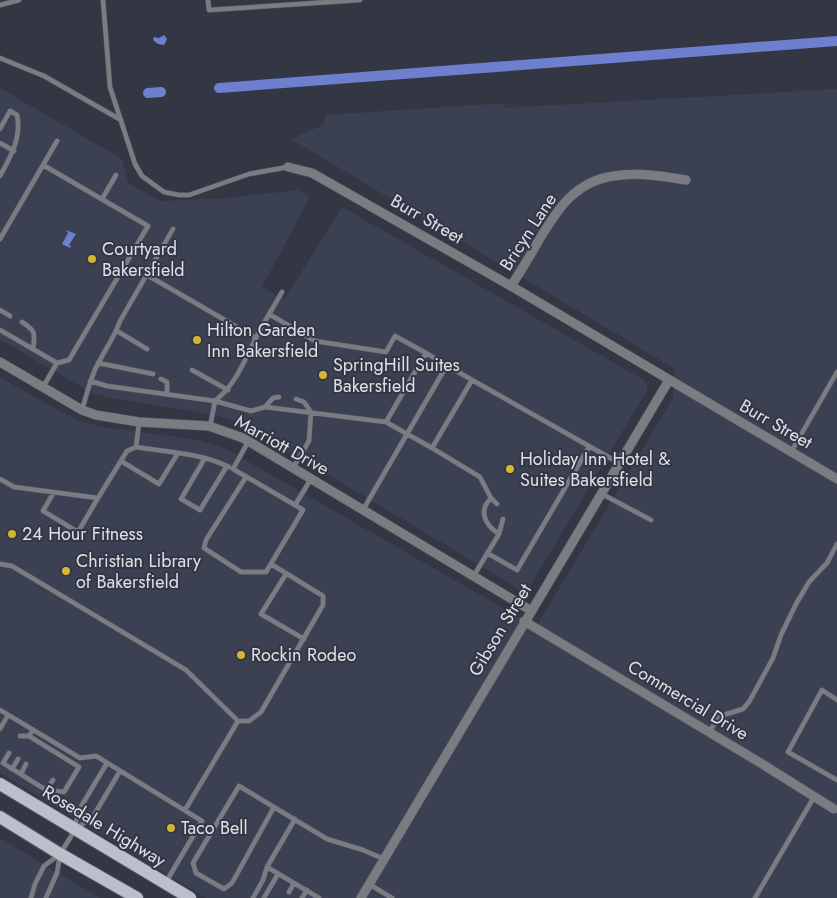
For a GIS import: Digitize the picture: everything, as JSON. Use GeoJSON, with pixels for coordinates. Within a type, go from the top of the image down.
{"type":"FeatureCollection","features":[{"type":"Feature","properties":{"kind":"main road","name":"Rosedale Highway"},"geometry":{"type":"LineString","coordinates":[[0,784],[190,898]]}},
{"type":"Feature","properties":{"kind":"main road"},"geometry":{"type":"LineString","coordinates":[[0,817],[137,898]]}},
{"type":"Feature","properties":{"kind":"street","name":"Burr Street"},"geometry":{"type":"LineString","coordinates":[[288,167],[312,173],[512,286],[837,479]]}},
{"type":"Feature","properties":{"kind":"street","name":"Bricyn Lane"},"geometry":{"type":"LineString","coordinates":[[512,286],[556,212],[566,200],[588,184],[614,176],[649,175],[686,180]]}},
{"type":"Feature","properties":{"kind":"street","name":"Marriott Drive"},"geometry":{"type":"LineString","coordinates":[[0,362],[82,410],[139,422],[210,427],[226,431],[293,468],[530,610]]}},
{"type":"Feature","properties":{"kind":"street","name":"Gibson Street"},"geometry":{"type":"LineString","coordinates":[[361,898],[530,610],[669,380]]}},
{"type":"Feature","properties":{"kind":"street","name":"Commercial Drive"},"geometry":{"type":"LineString","coordinates":[[524,621],[836,810]]}},
{"type":"Feature","properties":{"kind":"lane"},"geometry":{"type":"LineString","coordinates":[[0,6],[19,0]]}},
{"type":"Feature","properties":{"kind":"lane","name":"Burr Street"},"geometry":{"type":"LineString","coordinates":[[102,0],[110,87],[135,164],[142,176],[164,192],[180,195],[189,194],[249,174],[288,167]]}},
{"type":"Feature","properties":{"kind":"lane"},"geometry":{"type":"LineString","coordinates":[[208,0],[209,10],[360,0]]}},
{"type":"Feature","properties":{"kind":"lane"},"geometry":{"type":"LineString","coordinates":[[0,58],[44,76],[121,120]]}},
{"type":"Feature","properties":{"kind":"lane"},"geometry":{"type":"LineString","coordinates":[[0,129],[10,111],[17,116],[19,122],[14,151],[0,176]]}},
{"type":"Feature","properties":{"kind":"lane"},"geometry":{"type":"LineString","coordinates":[[0,239],[57,141]]}},
{"type":"Feature","properties":{"kind":"lane"},"geometry":{"type":"LineString","coordinates":[[0,143],[14,151]]}},
{"type":"Feature","properties":{"kind":"lane"},"geometry":{"type":"LineString","coordinates":[[0,330],[57,363],[69,360],[148,226],[43,165]]}},
{"type":"Feature","properties":{"kind":"lane"},"geometry":{"type":"LineString","coordinates":[[102,199],[116,175]]}},
{"type":"Feature","properties":{"kind":"lane"},"geometry":{"type":"LineString","coordinates":[[82,410],[90,381],[98,363],[173,229]]}},
{"type":"Feature","properties":{"kind":"lane"},"geometry":{"type":"LineString","coordinates":[[147,275],[256,338]]}},
{"type":"Feature","properties":{"kind":"lane"},"geometry":{"type":"LineString","coordinates":[[210,427],[215,401],[228,390],[244,364],[256,338],[282,292]]}},
{"type":"Feature","properties":{"kind":"lane"},"geometry":{"type":"LineString","coordinates":[[0,310],[10,316]]}},
{"type":"Feature","properties":{"kind":"lane"},"geometry":{"type":"LineString","coordinates":[[269,314],[315,341],[386,352],[396,336],[619,463]]}},
{"type":"Feature","properties":{"kind":"lane"},"geometry":{"type":"LineString","coordinates":[[22,322],[32,328],[35,334],[32,349]]}},
{"type":"Feature","properties":{"kind":"lane"},"geometry":{"type":"LineString","coordinates":[[117,331],[147,349]]}},
{"type":"Feature","properties":{"kind":"lane"},"geometry":{"type":"LineString","coordinates":[[386,422],[426,353]]}},
{"type":"Feature","properties":{"kind":"lane"},"geometry":{"type":"LineString","coordinates":[[43,387],[57,363]]}},
{"type":"Feature","properties":{"kind":"lane"},"geometry":{"type":"LineString","coordinates":[[98,363],[153,374]]}},
{"type":"Feature","properties":{"kind":"lane"},"geometry":{"type":"LineString","coordinates":[[363,510],[447,365]]}},
{"type":"Feature","properties":{"kind":"lane"},"geometry":{"type":"LineString","coordinates":[[192,370],[228,390]]}},
{"type":"Feature","properties":{"kind":"lane"},"geometry":{"type":"LineString","coordinates":[[791,452],[837,372]]}},
{"type":"Feature","properties":{"kind":"lane"},"geometry":{"type":"LineString","coordinates":[[161,379],[167,382],[167,394]]}},
{"type":"Feature","properties":{"kind":"lane"},"geometry":{"type":"LineString","coordinates":[[432,448],[472,380]]}},
{"type":"Feature","properties":{"kind":"lane"},"geometry":{"type":"LineString","coordinates":[[90,381],[107,386],[215,401],[251,411],[265,407],[386,422],[480,477],[490,498],[497,504]]}},
{"type":"Feature","properties":{"kind":"lane"},"geometry":{"type":"LineString","coordinates":[[265,407],[272,398],[279,397]]}},
{"type":"Feature","properties":{"kind":"lane"},"geometry":{"type":"LineString","coordinates":[[293,468],[309,441],[311,412],[304,402],[296,399]]}},
{"type":"Feature","properties":{"kind":"lane"},"geometry":{"type":"LineString","coordinates":[[136,447],[139,422]]}},
{"type":"Feature","properties":{"kind":"lane"},"geometry":{"type":"LineString","coordinates":[[233,469],[248,442]]}},
{"type":"Feature","properties":{"kind":"lane"},"geometry":{"type":"LineString","coordinates":[[54,492],[43,511],[78,532],[127,451],[136,447],[204,458],[227,466],[233,469],[303,510],[266,572],[240,572],[204,548],[206,540],[246,477]]}},
{"type":"Feature","properties":{"kind":"lane"},"geometry":{"type":"LineString","coordinates":[[487,553],[517,570],[589,447]]}},
{"type":"Feature","properties":{"kind":"lane"},"geometry":{"type":"LineString","coordinates":[[121,460],[159,484],[178,453]]}},
{"type":"Feature","properties":{"kind":"lane"},"geometry":{"type":"LineString","coordinates":[[204,458],[181,499],[200,510],[227,466]]}},
{"type":"Feature","properties":{"kind":"lane"},"geometry":{"type":"LineString","coordinates":[[0,479],[14,487],[98,498]]}},
{"type":"Feature","properties":{"kind":"lane"},"geometry":{"type":"LineString","coordinates":[[295,505],[310,479]]}},
{"type":"Feature","properties":{"kind":"lane"},"geometry":{"type":"LineString","coordinates":[[601,493],[651,520]]}},
{"type":"Feature","properties":{"kind":"lane"},"geometry":{"type":"LineString","coordinates":[[490,498],[485,504],[483,514],[490,528],[499,534]]}},
{"type":"Feature","properties":{"kind":"lane"},"geometry":{"type":"LineString","coordinates":[[473,576],[499,534],[503,520]]}},
{"type":"Feature","properties":{"kind":"lane"},"geometry":{"type":"LineString","coordinates":[[709,732],[720,716],[743,709],[749,702],[774,658],[781,635],[796,604],[809,582],[827,563],[837,544]]}},
{"type":"Feature","properties":{"kind":"lane"},"geometry":{"type":"LineString","coordinates":[[0,564],[12,566],[186,670],[238,721],[249,721],[262,712],[323,605],[323,596],[271,564]]}},
{"type":"Feature","properties":{"kind":"lane"},"geometry":{"type":"LineString","coordinates":[[286,574],[262,614],[304,639]]}},
{"type":"Feature","properties":{"kind":"lane"},"geometry":{"type":"LineString","coordinates":[[837,700],[822,690],[788,752],[837,780]]}},
{"type":"Feature","properties":{"kind":"lane"},"geometry":{"type":"LineString","coordinates":[[0,710],[80,758],[96,756],[202,821],[166,883]]}},
{"type":"Feature","properties":{"kind":"lane"},"geometry":{"type":"LineString","coordinates":[[0,729],[8,715]]}},
{"type":"Feature","properties":{"kind":"lane"},"geometry":{"type":"LineString","coordinates":[[185,810],[238,721]]}},
{"type":"Feature","properties":{"kind":"lane"},"geometry":{"type":"LineString","coordinates":[[30,738],[33,730]]}},
{"type":"Feature","properties":{"kind":"lane"},"geometry":{"type":"LineString","coordinates":[[20,736],[30,738],[65,761],[79,767]]}},
{"type":"Feature","properties":{"kind":"lane"},"geometry":{"type":"LineString","coordinates":[[9,753],[3,763],[46,790],[64,792],[79,767],[80,758]]}},
{"type":"Feature","properties":{"kind":"lane"},"geometry":{"type":"LineString","coordinates":[[12,769],[18,759]]}},
{"type":"Feature","properties":{"kind":"lane"},"geometry":{"type":"LineString","coordinates":[[75,830],[79,810],[107,763]]}},
{"type":"Feature","properties":{"kind":"lane"},"geometry":{"type":"LineString","coordinates":[[21,774],[26,764]]}},
{"type":"Feature","properties":{"kind":"lane"},"geometry":{"type":"LineString","coordinates":[[31,898],[35,884],[44,866],[60,854],[75,830],[94,815],[120,771]]}},
{"type":"Feature","properties":{"kind":"lane"},"geometry":{"type":"LineString","coordinates":[[46,790],[52,780]]}},
{"type":"Feature","properties":{"kind":"lane"},"geometry":{"type":"LineString","coordinates":[[274,807],[232,883],[224,889],[196,873],[193,863],[239,786],[326,838],[384,859]]}},
{"type":"Feature","properties":{"kind":"lane"},"geometry":{"type":"LineString","coordinates":[[755,898],[814,797]]}},
{"type":"Feature","properties":{"kind":"lane"},"geometry":{"type":"LineString","coordinates":[[253,898],[263,880],[267,867],[295,819]]}},
{"type":"Feature","properties":{"kind":"lane"},"geometry":{"type":"LineString","coordinates":[[46,898],[57,873],[60,854]]}},
{"type":"Feature","properties":{"kind":"lane"},"geometry":{"type":"LineString","coordinates":[[267,867],[319,898]]}},
{"type":"Feature","properties":{"kind":"lane"},"geometry":{"type":"LineString","coordinates":[[264,898],[278,874]]}},
{"type":"Feature","properties":{"kind":"lane"},"geometry":{"type":"LineString","coordinates":[[289,892],[294,883]]}},
{"type":"Feature","properties":{"kind":"lane"},"geometry":{"type":"LineString","coordinates":[[369,884],[392,898]]}},
{"type":"Feature","properties":{"kind":"lane"},"geometry":{"type":"LineString","coordinates":[[302,898],[306,890]]}},
{"type":"Feature","properties":{"kind":"shaded area"},"geometry":{"type":"Polygon","coordinates":[[[0,88],[122,159],[128,183],[159,201],[227,198],[297,190],[310,197],[262,287],[284,300],[342,207],[644,380],[647,390],[530,586],[519,589],[250,428],[212,414],[115,399],[92,393],[0,339],[0,88]]]}},
{"type":"Feature","properties":{"kind":"shaded area"},"geometry":{"type":"Polygon","coordinates":[[[837,89],[837,898],[206,898],[0,773],[0,377],[77,420],[103,427],[198,440],[226,449],[536,627],[673,398],[675,369],[291,139],[325,124],[325,115],[506,103],[503,108],[837,89]]]}},
{"type":"Feature","properties":{"kind":"shaded area"},"geometry":{"type":"Polygon","coordinates":[[[0,838],[83,888],[100,898],[0,898],[0,838]]]}},
{"type":"Feature","properties":{"kind":"water"},"geometry":{"type":"Polygon","coordinates":[[[164,35],[167,39],[164,45],[158,44],[153,40],[154,37],[159,38],[164,35]]]}},
{"type":"Feature","properties":{"kind":"water"},"geometry":{"type":"Polygon","coordinates":[[[66,230],[76,234],[69,245],[71,246],[70,248],[62,244],[68,233],[66,230]]]}},
{"type":"Feature","properties":{"kind":"waterway"},"geometry":{"type":"LineString","coordinates":[[219,88],[837,41]]}},
{"type":"Feature","properties":{"kind":"waterway"},"geometry":{"type":"LineString","coordinates":[[148,93],[161,92]]}},
{"type":"Feature","properties":{"kind":"place","name":"Courtyard Bakersfield"},"geometry":{"type":"Point","coordinates":[92,259]}},
{"type":"Feature","properties":{"kind":"place","name":"Hilton Garden Inn Bakersfield"},"geometry":{"type":"Point","coordinates":[197,340]}},
{"type":"Feature","properties":{"kind":"place","name":"SpringHill Suites Bakersfield"},"geometry":{"type":"Point","coordinates":[323,375]}},
{"type":"Feature","properties":{"kind":"place","name":"Holiday Inn Hotel & Suites Bakersfield"},"geometry":{"type":"Point","coordinates":[510,469]}},
{"type":"Feature","properties":{"kind":"place","name":"24 Hour Fitness"},"geometry":{"type":"Point","coordinates":[12,534]}},
{"type":"Feature","properties":{"kind":"place","name":"Christian Library of Bakersfield"},"geometry":{"type":"Point","coordinates":[66,571]}},
{"type":"Feature","properties":{"kind":"place","name":"Rockin Rodeo"},"geometry":{"type":"Point","coordinates":[241,655]}},
{"type":"Feature","properties":{"kind":"place","name":"Taco Bell"},"geometry":{"type":"Point","coordinates":[171,828]}}]}
